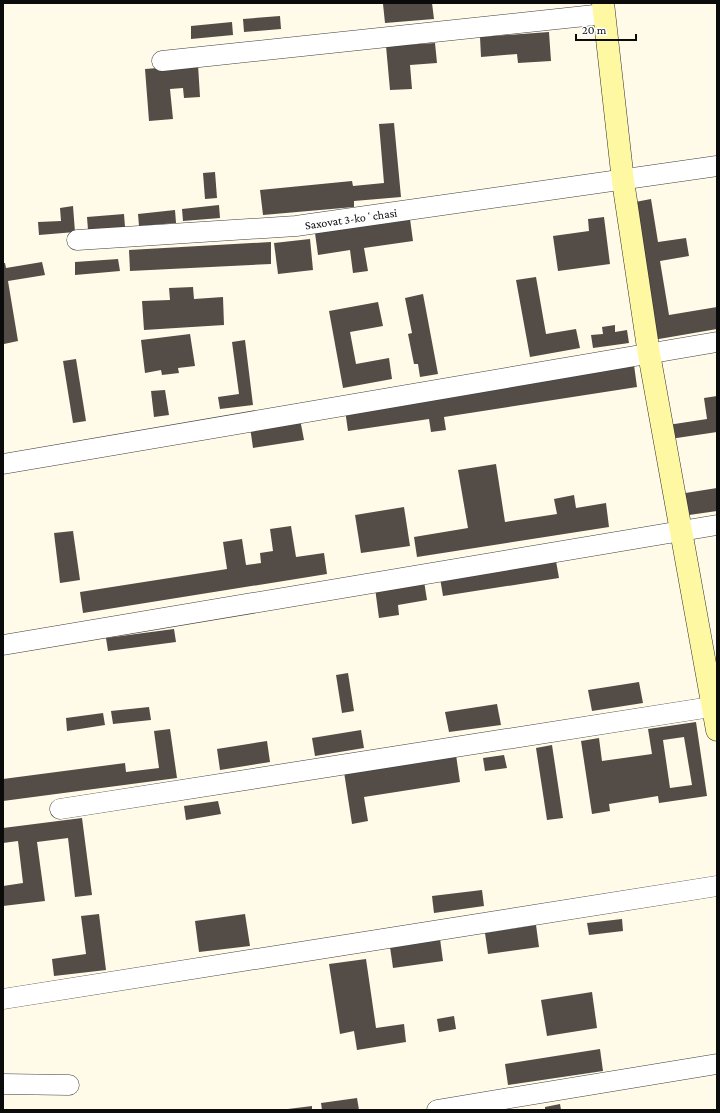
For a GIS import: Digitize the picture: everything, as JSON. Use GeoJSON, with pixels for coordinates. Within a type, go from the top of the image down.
{"type":"FeatureCollection","features":[{"type":"Feature","properties":{"kind":"street"},"geometry":{"type":"LineString","coordinates":[[162,61],[603,9],[623,181],[649,354],[715,706],[717,730]]}},
{"type":"Feature","properties":{"kind":"street","name":"Saxovat 3-koʻchasi"},"geometry":{"type":"LineString","coordinates":[[77,240],[296,226],[623,181],[717,166]]}},
{"type":"Feature","properties":{"kind":"street"},"geometry":{"type":"LineString","coordinates":[[3,464],[717,342]]}},
{"type":"Feature","properties":{"kind":"street"},"geometry":{"type":"LineString","coordinates":[[3,645],[717,525]]}},
{"type":"Feature","properties":{"kind":"street"},"geometry":{"type":"LineString","coordinates":[[60,809],[715,706]]}},
{"type":"Feature","properties":{"kind":"street"},"geometry":{"type":"LineString","coordinates":[[3,999],[717,886]]}},
{"type":"Feature","properties":{"kind":"street"},"geometry":{"type":"LineString","coordinates":[[437,1110],[717,1064]]}},
{"type":"Feature","properties":{"kind":"street"},"geometry":{"type":"LineString","coordinates":[[3,1084],[70,1085]]}},
{"type":"Feature","properties":{"kind":"building"},"geometry":{"type":"Polygon","coordinates":[[[432,3],[434,19],[385,23],[383,4],[432,3]]]}},
{"type":"Feature","properties":{"kind":"building"},"geometry":{"type":"Polygon","coordinates":[[[280,16],[281,29],[244,32],[243,19],[280,16]]]}},
{"type":"Feature","properties":{"kind":"building"},"geometry":{"type":"Polygon","coordinates":[[[232,22],[233,35],[191,39],[191,26],[232,22]]]}},
{"type":"Feature","properties":{"kind":"building"},"geometry":{"type":"Polygon","coordinates":[[[549,32],[551,61],[518,63],[517,54],[481,57],[480,37],[549,32]]]}},
{"type":"Feature","properties":{"kind":"building"},"geometry":{"type":"Polygon","coordinates":[[[435,43],[437,63],[410,65],[412,89],[390,90],[386,46],[435,43]]]}},
{"type":"Feature","properties":{"kind":"building"},"geometry":{"type":"Polygon","coordinates":[[[198,65],[200,97],[184,98],[183,88],[170,89],[173,119],[149,121],[145,69],[198,65]]]}},
{"type":"Feature","properties":{"kind":"building"},"geometry":{"type":"Polygon","coordinates":[[[394,123],[401,197],[354,201],[354,207],[263,215],[260,190],[352,181],[353,186],[384,183],[379,124],[394,123]]]}},
{"type":"Feature","properties":{"kind":"building"},"geometry":{"type":"Polygon","coordinates":[[[215,172],[217,198],[205,199],[203,173],[215,172]]]}},
{"type":"Feature","properties":{"kind":"building"},"geometry":{"type":"Polygon","coordinates":[[[651,199],[658,242],[686,238],[689,256],[660,261],[669,315],[717,307],[717,329],[653,340],[630,203],[651,199]]]}},
{"type":"Feature","properties":{"kind":"building"},"geometry":{"type":"Polygon","coordinates":[[[219,205],[220,218],[183,221],[182,209],[219,205]]]}},
{"type":"Feature","properties":{"kind":"building"},"geometry":{"type":"Polygon","coordinates":[[[73,206],[75,232],[39,235],[38,222],[61,221],[60,208],[73,206]]]}},
{"type":"Feature","properties":{"kind":"building"},"geometry":{"type":"Polygon","coordinates":[[[175,210],[176,223],[139,226],[138,214],[175,210]]]}},
{"type":"Feature","properties":{"kind":"building"},"geometry":{"type":"Polygon","coordinates":[[[124,214],[125,227],[88,230],[87,217],[124,214]]]}},
{"type":"Feature","properties":{"kind":"building"},"geometry":{"type":"Polygon","coordinates":[[[604,217],[610,264],[558,271],[553,236],[589,231],[588,219],[604,217]]]}},
{"type":"Feature","properties":{"kind":"building"},"geometry":{"type":"Polygon","coordinates":[[[410,219],[413,241],[364,248],[368,271],[353,273],[350,250],[318,255],[315,233],[410,219]]]}},
{"type":"Feature","properties":{"kind":"building"},"geometry":{"type":"Polygon","coordinates":[[[310,239],[313,270],[278,274],[274,243],[310,239]]]}},
{"type":"Feature","properties":{"kind":"building"},"geometry":{"type":"Polygon","coordinates":[[[271,242],[271,264],[130,271],[129,250],[271,242]]]}},
{"type":"Feature","properties":{"kind":"building"},"geometry":{"type":"Polygon","coordinates":[[[118,259],[120,271],[75,275],[75,262],[118,259]]]}},
{"type":"Feature","properties":{"kind":"building"},"geometry":{"type":"Polygon","coordinates":[[[42,262],[45,275],[8,281],[18,341],[4,344],[3,263],[5,263],[6,268],[42,262]]]}},
{"type":"Feature","properties":{"kind":"building"},"geometry":{"type":"Polygon","coordinates":[[[536,277],[546,334],[576,329],[580,348],[530,357],[516,280],[536,277]]]}},
{"type":"Feature","properties":{"kind":"building"},"geometry":{"type":"Polygon","coordinates":[[[193,287],[194,299],[223,297],[224,325],[144,330],[142,301],[170,300],[169,288],[193,287]]]}},
{"type":"Feature","properties":{"kind":"building"},"geometry":{"type":"Polygon","coordinates":[[[423,294],[438,374],[420,377],[418,364],[414,364],[408,334],[412,333],[405,298],[423,294]]]}},
{"type":"Feature","properties":{"kind":"building"},"geometry":{"type":"Polygon","coordinates":[[[378,302],[383,326],[350,332],[356,364],[389,358],[392,379],[343,388],[329,311],[378,302]]]}},
{"type":"Feature","properties":{"kind":"building"},"geometry":{"type":"Polygon","coordinates":[[[615,325],[615,332],[627,330],[629,343],[593,348],[591,335],[603,334],[602,327],[615,325]]]}},
{"type":"Feature","properties":{"kind":"building"},"geometry":{"type":"Polygon","coordinates":[[[190,334],[195,366],[178,368],[179,373],[162,375],[161,370],[145,373],[141,340],[190,334]]]}},
{"type":"Feature","properties":{"kind":"building"},"geometry":{"type":"Polygon","coordinates":[[[245,340],[253,405],[220,409],[218,397],[239,394],[232,342],[245,340]]]}},
{"type":"Feature","properties":{"kind":"building"},"geometry":{"type":"Polygon","coordinates":[[[76,359],[86,421],[73,423],[63,361],[76,359]]]}},
{"type":"Feature","properties":{"kind":"building"},"geometry":{"type":"Polygon","coordinates":[[[634,365],[637,387],[444,417],[446,430],[431,432],[429,419],[348,431],[345,410],[634,365]]]}},
{"type":"Feature","properties":{"kind":"building"},"geometry":{"type":"Polygon","coordinates":[[[165,390],[169,415],[154,417],[151,391],[165,390]]]}},
{"type":"Feature","properties":{"kind":"building"},"geometry":{"type":"Polygon","coordinates":[[[717,396],[717,432],[670,439],[668,425],[707,419],[704,398],[717,396]]]}},
{"type":"Feature","properties":{"kind":"building"},"geometry":{"type":"Polygon","coordinates":[[[300,419],[304,440],[253,448],[250,427],[300,419]]]}},
{"type":"Feature","properties":{"kind":"building"},"geometry":{"type":"Polygon","coordinates":[[[496,464],[505,522],[557,514],[554,499],[574,495],[576,508],[606,503],[609,527],[417,557],[414,537],[468,528],[458,470],[496,464]]]}},
{"type":"Feature","properties":{"kind":"building"},"geometry":{"type":"Polygon","coordinates":[[[717,488],[717,511],[682,516],[679,494],[717,488]]]}},
{"type":"Feature","properties":{"kind":"building"},"geometry":{"type":"Polygon","coordinates":[[[404,507],[410,546],[361,553],[355,515],[404,507]]]}},
{"type":"Feature","properties":{"kind":"building"},"geometry":{"type":"Polygon","coordinates":[[[291,526],[296,557],[324,553],[327,574],[83,613],[80,592],[227,569],[223,542],[242,539],[246,565],[261,563],[260,553],[273,551],[270,529],[291,526]]]}},
{"type":"Feature","properties":{"kind":"building"},"geometry":{"type":"Polygon","coordinates":[[[73,531],[80,580],[60,583],[54,533],[73,531]]]}},
{"type":"Feature","properties":{"kind":"building"},"geometry":{"type":"Polygon","coordinates":[[[556,561],[559,578],[443,596],[440,578],[556,561]]]}},
{"type":"Feature","properties":{"kind":"building"},"geometry":{"type":"Polygon","coordinates":[[[424,581],[427,600],[398,605],[399,615],[379,618],[375,588],[424,581]]]}},
{"type":"Feature","properties":{"kind":"building"},"geometry":{"type":"Polygon","coordinates":[[[174,629],[176,642],[108,651],[106,638],[174,629]]]}},
{"type":"Feature","properties":{"kind":"building"},"geometry":{"type":"Polygon","coordinates":[[[348,673],[354,711],[342,713],[336,675],[348,673]]]}},
{"type":"Feature","properties":{"kind":"building"},"geometry":{"type":"Polygon","coordinates":[[[639,682],[643,703],[592,711],[588,690],[639,682]]]}},
{"type":"Feature","properties":{"kind":"building"},"geometry":{"type":"Polygon","coordinates":[[[497,704],[501,725],[449,732],[445,712],[497,704]]]}},
{"type":"Feature","properties":{"kind":"building"},"geometry":{"type":"Polygon","coordinates":[[[149,707],[151,720],[113,724],[111,711],[149,707]]]}},
{"type":"Feature","properties":{"kind":"building"},"geometry":{"type":"Polygon","coordinates":[[[103,713],[105,725],[67,731],[66,718],[103,713]]]}},
{"type":"Feature","properties":{"kind":"building"},"geometry":{"type":"Polygon","coordinates":[[[696,722],[707,796],[659,803],[658,796],[609,804],[610,811],[592,814],[581,741],[599,738],[602,761],[652,754],[648,729],[696,722]],[[684,737],[663,740],[670,788],[692,785],[684,737]]]}},
{"type":"Feature","properties":{"kind":"building"},"geometry":{"type":"Polygon","coordinates":[[[170,729],[177,778],[3,801],[3,779],[125,763],[126,772],[159,768],[154,731],[170,729]]]}},
{"type":"Feature","properties":{"kind":"building"},"geometry":{"type":"Polygon","coordinates":[[[361,730],[364,748],[315,756],[312,738],[361,730]]]}},
{"type":"Feature","properties":{"kind":"building"},"geometry":{"type":"Polygon","coordinates":[[[267,741],[270,762],[220,770],[217,749],[267,741]]]}},
{"type":"Feature","properties":{"kind":"building"},"geometry":{"type":"Polygon","coordinates":[[[552,745],[563,818],[547,820],[536,748],[552,745]]]}},
{"type":"Feature","properties":{"kind":"building"},"geometry":{"type":"Polygon","coordinates":[[[456,755],[460,782],[364,797],[368,821],[352,824],[344,772],[456,755]]]}},
{"type":"Feature","properties":{"kind":"building"},"geometry":{"type":"Polygon","coordinates":[[[504,755],[507,768],[485,771],[483,758],[504,755]]]}},
{"type":"Feature","properties":{"kind":"building"},"geometry":{"type":"Polygon","coordinates":[[[218,801],[221,814],[186,820],[184,806],[218,801]]]}},
{"type":"Feature","properties":{"kind":"building"},"geometry":{"type":"Polygon","coordinates":[[[82,818],[92,895],[75,897],[68,838],[37,842],[45,901],[3,906],[3,886],[23,883],[18,841],[3,843],[3,828],[82,818]]]}},
{"type":"Feature","properties":{"kind":"building"},"geometry":{"type":"Polygon","coordinates":[[[482,890],[484,906],[434,913],[432,896],[482,890]]]}},
{"type":"Feature","properties":{"kind":"building"},"geometry":{"type":"Polygon","coordinates":[[[99,914],[106,970],[54,976],[52,959],[86,954],[81,916],[99,914]]]}},
{"type":"Feature","properties":{"kind":"building"},"geometry":{"type":"Polygon","coordinates":[[[245,914],[250,946],[199,952],[195,921],[245,914]]]}},
{"type":"Feature","properties":{"kind":"building"},"geometry":{"type":"Polygon","coordinates":[[[622,919],[623,931],[589,935],[587,923],[622,919]]]}},
{"type":"Feature","properties":{"kind":"building"},"geometry":{"type":"Polygon","coordinates":[[[536,925],[539,947],[488,954],[485,933],[536,925]]]}},
{"type":"Feature","properties":{"kind":"building"},"geometry":{"type":"Polygon","coordinates":[[[440,939],[443,961],[393,968],[390,947],[440,939]]]}},
{"type":"Feature","properties":{"kind":"building"},"geometry":{"type":"Polygon","coordinates":[[[366,959],[376,1028],[404,1024],[406,1042],[357,1050],[354,1031],[340,1034],[329,964],[366,959]]]}},
{"type":"Feature","properties":{"kind":"building"},"geometry":{"type":"Polygon","coordinates":[[[592,992],[597,1028],[547,1036],[541,1000],[592,992]]]}},
{"type":"Feature","properties":{"kind":"building"},"geometry":{"type":"Polygon","coordinates":[[[454,1016],[456,1029],[439,1032],[437,1019],[454,1016]]]}},
{"type":"Feature","properties":{"kind":"building"},"geometry":{"type":"Polygon","coordinates":[[[600,1049],[603,1071],[508,1085],[505,1064],[600,1049]]]}},
{"type":"Feature","properties":{"kind":"building"},"geometry":{"type":"Polygon","coordinates":[[[357,1098],[359,1110],[322,1110],[321,1103],[357,1098]]]}},
{"type":"Feature","properties":{"kind":"building"},"geometry":{"type":"Polygon","coordinates":[[[560,1104],[561,1110],[545,1110],[545,1107],[560,1104]]]}},
{"type":"Feature","properties":{"kind":"building"},"geometry":{"type":"Polygon","coordinates":[[[312,1106],[312,1110],[288,1110],[288,1109],[312,1106]]]}}]}
